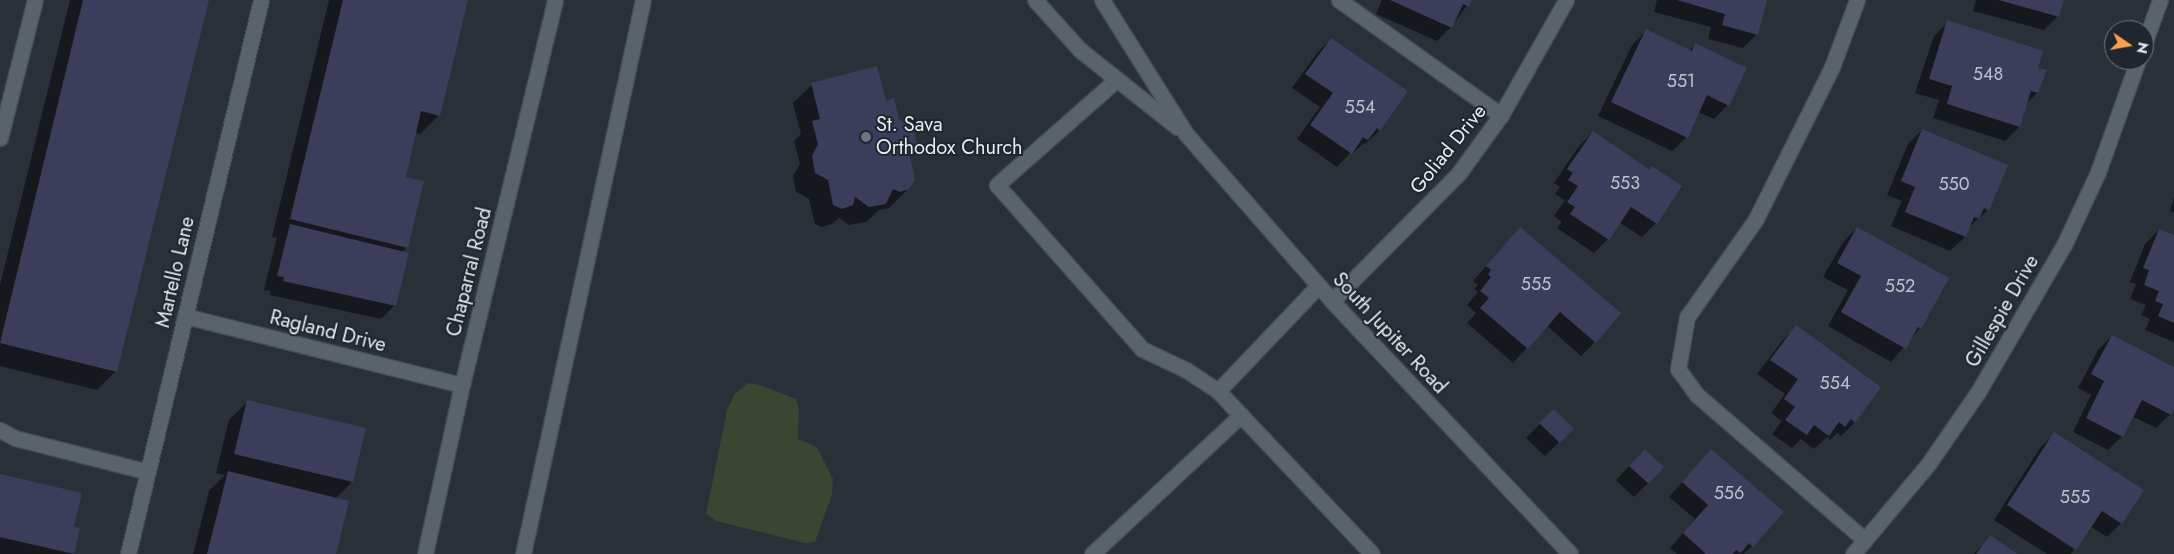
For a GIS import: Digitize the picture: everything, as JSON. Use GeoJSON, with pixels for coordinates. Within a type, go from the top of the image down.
{"type":"FeatureCollection","features":[{"type":"Feature","properties":{"kind":"street"},"geometry":{"type":"LineString","coordinates":[[0,138],[35,0]]}},
{"type":"Feature","properties":{"kind":"street","name":"Martello Lane"},"geometry":{"type":"LineString","coordinates":[[128,554],[261,0]]}},
{"type":"Feature","properties":{"kind":"street","name":"Chaparral Road"},"geometry":{"type":"LineString","coordinates":[[425,554],[462,385],[555,0]]}},
{"type":"Feature","properties":{"kind":"street"},"geometry":{"type":"LineString","coordinates":[[523,554],[643,0]]}},
{"type":"Feature","properties":{"kind":"street","name":"South Jupiter Road"},"geometry":{"type":"LineString","coordinates":[[1035,0],[1080,50],[1186,134]]}},
{"type":"Feature","properties":{"kind":"street","name":"South Jupiter Road"},"geometry":{"type":"LineString","coordinates":[[1102,0],[1186,134],[1318,286],[1570,554]]}},
{"type":"Feature","properties":{"kind":"street"},"geometry":{"type":"LineString","coordinates":[[1339,0],[1501,115]]}},
{"type":"Feature","properties":{"kind":"street","name":"Goliad Drive"},"geometry":{"type":"LineString","coordinates":[[1332,301],[1458,173],[1501,115],[1566,0]]}},
{"type":"Feature","properties":{"kind":"street"},"geometry":{"type":"LineString","coordinates":[[1857,0],[1832,67],[1756,220],[1687,317],[1678,369],[1697,396],[1865,540]]}},
{"type":"Feature","properties":{"kind":"street"},"geometry":{"type":"LineString","coordinates":[[2153,20],[2160,0]]}},
{"type":"Feature","properties":{"kind":"street","name":"Gillespie Drive"},"geometry":{"type":"LineString","coordinates":[[1853,554],[1929,464],[1978,392],[2064,245],[2098,172],[2134,70]]}},
{"type":"Feature","properties":{"kind":"street"},"geometry":{"type":"LineString","coordinates":[[1116,80],[997,185],[1142,349],[1186,370],[1218,391],[1372,554]]}},
{"type":"Feature","properties":{"kind":"street"},"geometry":{"type":"LineString","coordinates":[[1218,391],[1318,286]]}},
{"type":"Feature","properties":{"kind":"street","name":"Ragland Drive"},"geometry":{"type":"LineString","coordinates":[[185,316],[462,385]]}},
{"type":"Feature","properties":{"kind":"street"},"geometry":{"type":"LineString","coordinates":[[1092,554],[1240,415]]}},
{"type":"Feature","properties":{"kind":"street"},"geometry":{"type":"LineString","coordinates":[[0,430],[15,438],[148,472]]}},
{"type":"Feature","properties":{"kind":"green space"},"geometry":{"type":"Polygon","coordinates":[[[748,383],[760,385],[796,399],[799,409],[798,439],[817,447],[833,479],[832,495],[815,542],[805,543],[716,521],[706,514],[727,410],[734,395],[748,383]]]}},
{"type":"Feature","properties":{"kind":"building"},"geometry":{"type":"Polygon","coordinates":[[[83,0],[209,0],[117,372],[0,343],[83,0]]]}},
{"type":"Feature","properties":{"kind":"building"},"geometry":{"type":"Polygon","coordinates":[[[343,0],[468,0],[440,116],[421,111],[406,177],[424,181],[408,248],[290,219],[343,0]]]}},
{"type":"Feature","properties":{"kind":"building"},"geometry":{"type":"Polygon","coordinates":[[[1390,0],[1472,0],[1469,7],[1463,4],[1452,28],[1390,0]]]}},
{"type":"Feature","properties":{"kind":"building"},"geometry":{"type":"Polygon","coordinates":[[[1677,0],[1767,0],[1758,35],[1722,25],[1725,14],[1677,0]]]}},
{"type":"Feature","properties":{"kind":"building"},"geometry":{"type":"Polygon","coordinates":[[[1999,0],[2064,0],[2059,17],[1999,0]]]}},
{"type":"Feature","properties":{"kind":"building"},"geometry":{"type":"Polygon","coordinates":[[[1947,20],[2043,51],[2038,68],[2047,70],[2038,93],[2031,91],[2020,127],[1947,104],[1952,86],[1929,79],[1947,20]]]}},
{"type":"Feature","properties":{"kind":"building"},"geometry":{"type":"Polygon","coordinates":[[[1646,29],[1692,51],[1695,43],[1747,68],[1729,106],[1707,95],[1688,138],[1611,102],[1646,29]]]}},
{"type":"Feature","properties":{"kind":"building"},"geometry":{"type":"Polygon","coordinates":[[[1331,38],[1408,91],[1380,131],[1377,128],[1368,140],[1363,137],[1352,154],[1310,125],[1333,93],[1305,74],[1331,38]]]}},
{"type":"Feature","properties":{"kind":"building","name":"St. Sava Orthodox Church"},"geometry":{"type":"Polygon","coordinates":[[[877,66],[886,101],[894,98],[899,119],[914,130],[917,145],[910,156],[915,180],[909,189],[900,192],[893,189],[886,204],[869,207],[855,197],[853,205],[842,209],[833,205],[828,180],[815,173],[812,156],[818,144],[812,121],[820,119],[811,83],[877,66]]]}},
{"type":"Feature","properties":{"kind":"building"},"geometry":{"type":"Polygon","coordinates":[[[1922,129],[2008,165],[1989,211],[1984,208],[1979,219],[1974,217],[1966,237],[1905,212],[1915,187],[1901,181],[1922,129]]]}},
{"type":"Feature","properties":{"kind":"building"},"geometry":{"type":"Polygon","coordinates":[[[1593,131],[1650,170],[1652,166],[1682,186],[1657,224],[1631,207],[1609,240],[1570,214],[1575,207],[1567,202],[1578,186],[1568,180],[1573,173],[1567,169],[1593,131]]]}},
{"type":"Feature","properties":{"kind":"building"},"geometry":{"type":"Polygon","coordinates":[[[290,224],[409,253],[396,306],[283,281],[284,277],[277,276],[290,224]]]}},
{"type":"Feature","properties":{"kind":"building"},"geometry":{"type":"Polygon","coordinates":[[[1520,227],[1621,313],[1596,343],[1560,312],[1528,349],[1480,308],[1489,298],[1480,291],[1491,277],[1488,274],[1491,270],[1486,266],[1520,227]]]}},
{"type":"Feature","properties":{"kind":"building"},"geometry":{"type":"Polygon","coordinates":[[[1857,227],[1949,278],[1921,329],[1918,327],[1906,349],[1841,312],[1861,276],[1837,263],[1857,227]]]}},
{"type":"Feature","properties":{"kind":"building"},"geometry":{"type":"Polygon","coordinates":[[[2159,229],[2174,235],[2174,323],[2158,316],[2163,304],[2155,301],[2159,291],[2144,285],[2149,270],[2143,268],[2159,229]]]}},
{"type":"Feature","properties":{"kind":"building"},"geometry":{"type":"Polygon","coordinates":[[[1796,325],[1881,387],[1855,423],[1851,419],[1845,427],[1839,422],[1829,436],[1814,425],[1807,435],[1785,420],[1795,407],[1784,399],[1798,379],[1770,360],[1796,325]]]}},
{"type":"Feature","properties":{"kind":"building"},"geometry":{"type":"Polygon","coordinates":[[[2112,335],[2174,367],[2174,409],[2171,415],[2142,400],[2123,437],[2086,418],[2104,381],[2091,374],[2112,335]]]}},
{"type":"Feature","properties":{"kind":"building"},"geometry":{"type":"Polygon","coordinates":[[[247,400],[366,428],[353,482],[234,454],[247,400]]]}},
{"type":"Feature","properties":{"kind":"building"},"geometry":{"type":"Polygon","coordinates":[[[1554,409],[1574,429],[1560,443],[1539,423],[1554,409]]]}},
{"type":"Feature","properties":{"kind":"building"},"geometry":{"type":"Polygon","coordinates":[[[2054,432],[2144,490],[2122,524],[2102,511],[2076,550],[2007,505],[2054,432]]]}},
{"type":"Feature","properties":{"kind":"building"},"geometry":{"type":"Polygon","coordinates":[[[1645,449],[1664,467],[1649,484],[1629,466],[1645,449]]]}},
{"type":"Feature","properties":{"kind":"building"},"geometry":{"type":"Polygon","coordinates":[[[1711,449],[1784,512],[1753,547],[1749,543],[1741,553],[1736,550],[1733,554],[1706,554],[1683,533],[1708,505],[1682,482],[1711,449]]]}},
{"type":"Feature","properties":{"kind":"building"},"geometry":{"type":"Polygon","coordinates":[[[228,471],[349,501],[336,554],[207,554],[228,471]]]}},
{"type":"Feature","properties":{"kind":"building"},"geometry":{"type":"Polygon","coordinates":[[[0,474],[82,493],[74,527],[80,528],[74,554],[0,537],[0,474]]]}},
{"type":"Feature","properties":{"kind":"building"},"geometry":{"type":"Polygon","coordinates":[[[1990,535],[2017,554],[1976,554],[1990,535]]]}},
{"type":"Feature","properties":{"kind":"place","name":"St. Sava Orthodox Church"},"geometry":{"type":"Point","coordinates":[866,137]}}]}
